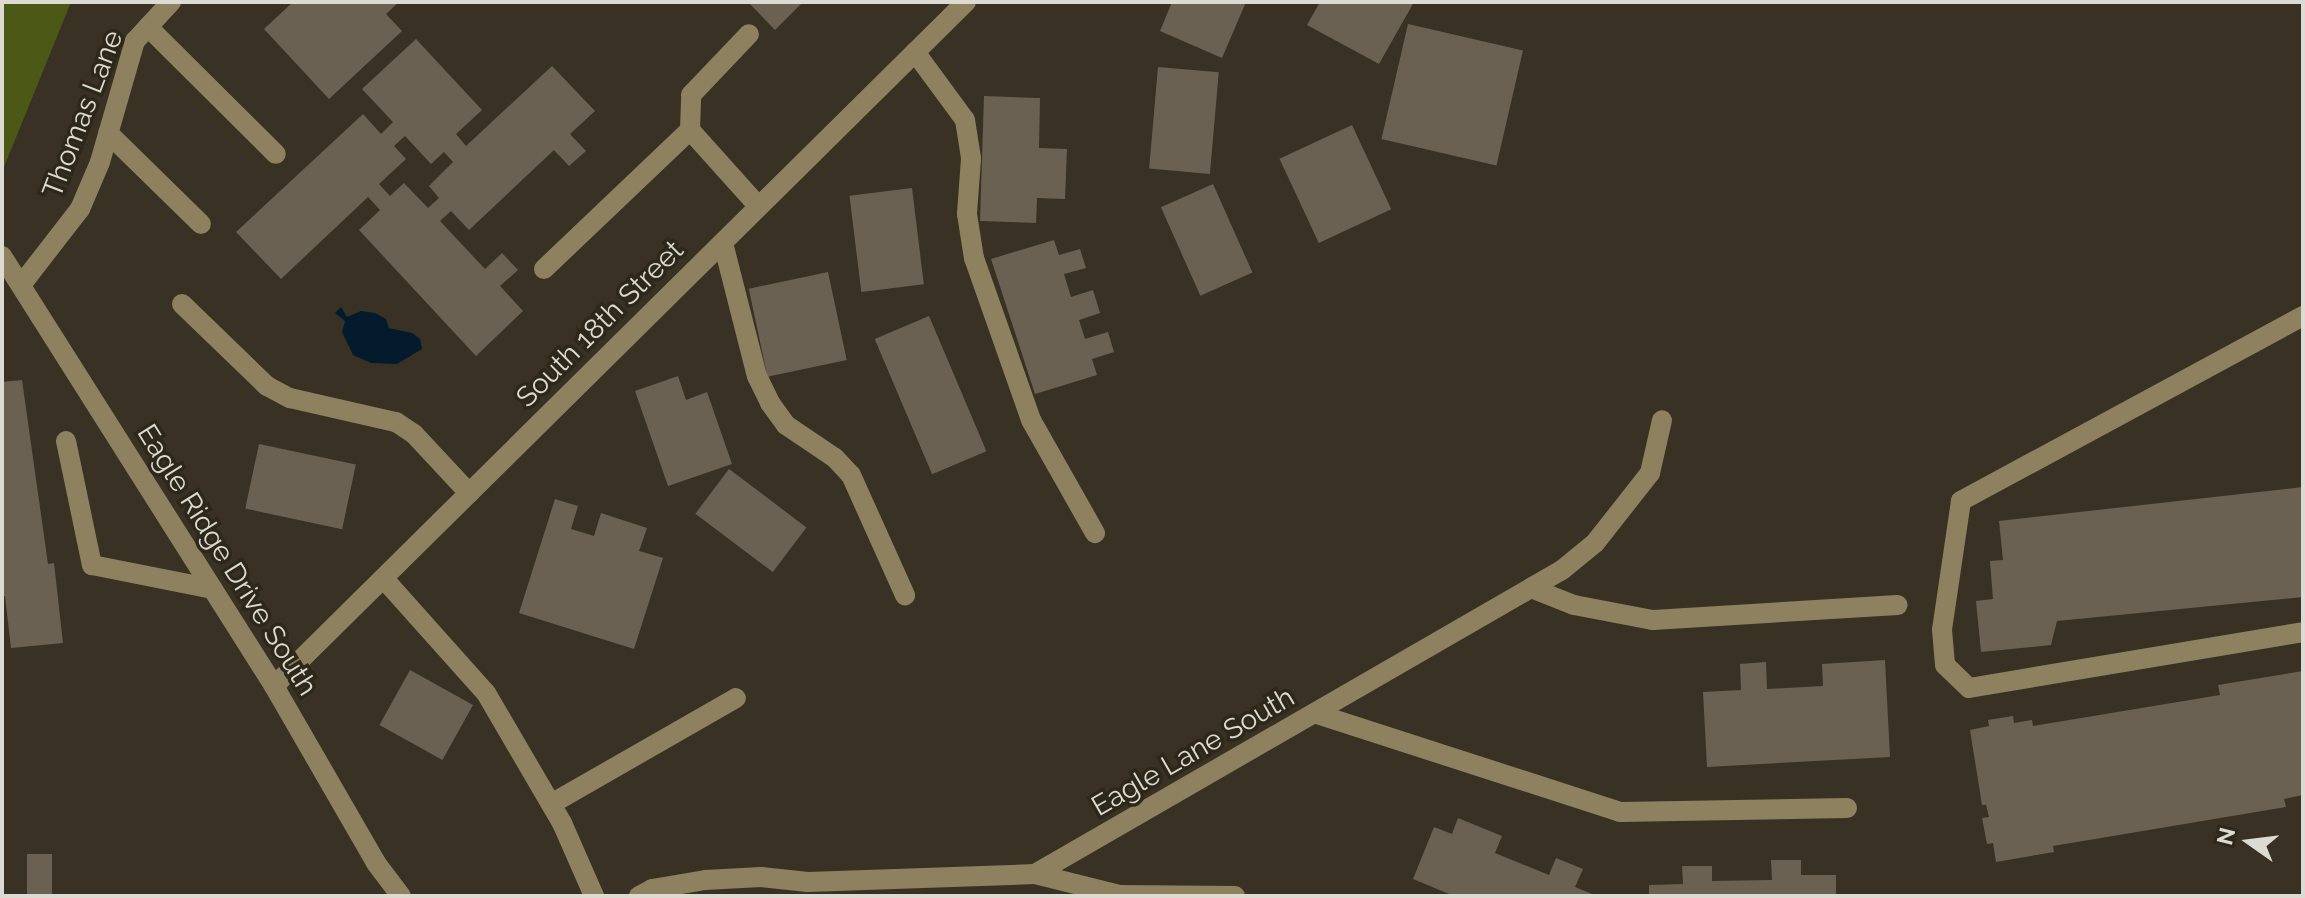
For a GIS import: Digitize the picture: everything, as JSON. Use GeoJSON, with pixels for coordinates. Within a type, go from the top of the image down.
{"type":"FeatureCollection","features":[{"type":"Feature","properties":{"kind":"street","name":"Thomas Lane"},"geometry":{"type":"LineString","coordinates":[[21,285],[80,209],[108,133],[135,41],[171,2]]}},
{"type":"Feature","properties":{"kind":"street","name":"South 18th Street"},"geometry":{"type":"LineString","coordinates":[[274,686],[966,2]]}},
{"type":"Feature","properties":{"kind":"street"},"geometry":{"type":"LineString","coordinates":[[148,27],[276,154]]}},
{"type":"Feature","properties":{"kind":"street"},"geometry":{"type":"LineString","coordinates":[[749,34],[691,95],[690,130],[759,207]]}},
{"type":"Feature","properties":{"kind":"street"},"geometry":{"type":"LineString","coordinates":[[915,52],[965,120],[971,159],[967,214],[974,258],[1031,420],[1095,533]]}},
{"type":"Feature","properties":{"kind":"street"},"geometry":{"type":"LineString","coordinates":[[544,269],[690,130]]}},
{"type":"Feature","properties":{"kind":"street"},"geometry":{"type":"LineString","coordinates":[[108,133],[201,224]]}},
{"type":"Feature","properties":{"kind":"street"},"geometry":{"type":"LineString","coordinates":[[723,243],[757,376],[770,403],[786,425],[835,458],[851,475],[905,595]]}},
{"type":"Feature","properties":{"kind":"street","name":"Eagle Ridge Drive South"},"geometry":{"type":"LineString","coordinates":[[2,256],[274,686],[376,863],[401,896]]}},
{"type":"Feature","properties":{"kind":"street"},"geometry":{"type":"LineString","coordinates":[[182,304],[267,386],[290,398],[396,422],[414,434],[469,493]]}},
{"type":"Feature","properties":{"kind":"street"},"geometry":{"type":"LineString","coordinates":[[2301,320],[1961,501],[1942,630],[1945,665],[1969,688],[2303,632]]}},
{"type":"Feature","properties":{"kind":"street","name":"Eagle Lane South"},"geometry":{"type":"LineString","coordinates":[[639,896],[652,889],[705,880],[761,877],[815,889],[1035,874],[1562,570],[1595,543],[1650,473],[1662,420]]}},
{"type":"Feature","properties":{"kind":"street"},"geometry":{"type":"LineString","coordinates":[[66,441],[92,565],[213,589]]}},
{"type":"Feature","properties":{"kind":"street"},"geometry":{"type":"LineString","coordinates":[[384,579],[486,693],[551,804],[594,896]]}},
{"type":"Feature","properties":{"kind":"street"},"geometry":{"type":"LineString","coordinates":[[1531,588],[1574,605],[1653,620],[1898,605]]}},
{"type":"Feature","properties":{"kind":"street"},"geometry":{"type":"LineString","coordinates":[[551,804],[736,698]]}},
{"type":"Feature","properties":{"kind":"street"},"geometry":{"type":"LineString","coordinates":[[1317,714],[1620,812],[1847,808]]}},
{"type":"Feature","properties":{"kind":"street"},"geometry":{"type":"LineString","coordinates":[[1035,874],[1119,895],[1235,896]]}},
{"type":"Feature","properties":{"kind":"green space"},"geometry":{"type":"Polygon","coordinates":[[[2,2],[71,2],[2,172],[2,2]]]}},
{"type":"Feature","properties":{"kind":"water"},"geometry":{"type":"Polygon","coordinates":[[[341,307],[347,317],[361,311],[375,313],[386,319],[389,328],[412,333],[420,339],[422,349],[397,364],[371,363],[353,355],[342,332],[345,321],[335,313],[341,307]]]}},
{"type":"Feature","properties":{"kind":"building"},"geometry":{"type":"Polygon","coordinates":[[[293,2],[399,2],[386,14],[402,31],[329,99],[264,29],[293,2]]]}},
{"type":"Feature","properties":{"kind":"building"},"geometry":{"type":"Polygon","coordinates":[[[748,2],[803,2],[775,30],[748,2]]]}},
{"type":"Feature","properties":{"kind":"building"},"geometry":{"type":"Polygon","coordinates":[[[1172,2],[1246,2],[1222,58],[1160,31],[1172,2]]]}},
{"type":"Feature","properties":{"kind":"building"},"geometry":{"type":"Polygon","coordinates":[[[1320,2],[1414,2],[1379,64],[1307,25],[1320,2]]]}},
{"type":"Feature","properties":{"kind":"building"},"geometry":{"type":"Polygon","coordinates":[[[1408,24],[1523,51],[1496,166],[1381,139],[1408,24]]]}},
{"type":"Feature","properties":{"kind":"building"},"geometry":{"type":"Polygon","coordinates":[[[416,39],[482,110],[456,134],[466,146],[552,66],[595,111],[570,134],[586,151],[569,166],[554,150],[469,230],[451,211],[440,221],[485,269],[502,253],[518,270],[500,286],[523,311],[476,356],[359,230],[380,210],[368,197],[281,279],[236,232],[363,114],[381,134],[393,122],[362,89],[416,39]],[[405,136],[394,146],[406,159],[379,184],[390,196],[404,183],[428,208],[439,198],[429,186],[453,162],[444,152],[431,164],[405,136]]]}},
{"type":"Feature","properties":{"kind":"building"},"geometry":{"type":"Polygon","coordinates":[[[1158,67],[1219,72],[1210,174],[1149,169],[1158,67]]]}},
{"type":"Feature","properties":{"kind":"building"},"geometry":{"type":"Polygon","coordinates":[[[984,96],[1040,98],[1039,148],[1067,149],[1065,199],[1037,198],[1036,223],[980,221],[984,96]]]}},
{"type":"Feature","properties":{"kind":"building"},"geometry":{"type":"Polygon","coordinates":[[[1352,125],[1391,209],[1319,243],[1279,159],[1352,125]]]}},
{"type":"Feature","properties":{"kind":"building"},"geometry":{"type":"Polygon","coordinates":[[[1213,184],[1252,273],[1200,296],[1161,207],[1213,184]]]}},
{"type":"Feature","properties":{"kind":"building"},"geometry":{"type":"Polygon","coordinates":[[[912,188],[924,284],[861,292],[849,196],[912,188]]]}},
{"type":"Feature","properties":{"kind":"building"},"geometry":{"type":"Polygon","coordinates":[[[1054,240],[1059,255],[1080,249],[1086,268],[1064,274],[1071,297],[1093,290],[1100,313],[1079,320],[1085,339],[1108,332],[1114,352],[1092,359],[1097,375],[1035,394],[991,259],[1054,240]]]}},
{"type":"Feature","properties":{"kind":"building"},"geometry":{"type":"Polygon","coordinates":[[[828,272],[847,360],[767,377],[749,289],[828,272]]]}},
{"type":"Feature","properties":{"kind":"building"},"geometry":{"type":"Polygon","coordinates":[[[929,316],[986,451],[932,474],[875,339],[929,316]]]}},
{"type":"Feature","properties":{"kind":"building"},"geometry":{"type":"Polygon","coordinates":[[[678,376],[686,400],[707,392],[732,464],[668,486],[635,391],[678,376]]]}},
{"type":"Feature","properties":{"kind":"building"},"geometry":{"type":"Polygon","coordinates":[[[22,380],[48,564],[54,563],[63,643],[11,648],[5,596],[2,596],[2,382],[22,380]]]}},
{"type":"Feature","properties":{"kind":"building"},"geometry":{"type":"Polygon","coordinates":[[[259,444],[356,465],[342,529],[245,509],[259,444]]]}},
{"type":"Feature","properties":{"kind":"building"},"geometry":{"type":"Polygon","coordinates":[[[729,469],[806,527],[773,572],[695,514],[729,469]]]}},
{"type":"Feature","properties":{"kind":"building"},"geometry":{"type":"Polygon","coordinates":[[[2303,487],[2303,597],[2057,621],[2051,645],[1981,652],[1976,601],[1993,599],[1990,561],[2003,560],[1999,521],[2303,487]]]}},
{"type":"Feature","properties":{"kind":"building"},"geometry":{"type":"Polygon","coordinates":[[[555,499],[578,506],[571,529],[594,536],[601,513],[647,528],[639,551],[663,558],[634,649],[519,613],[555,499]]]}},
{"type":"Feature","properties":{"kind":"building"},"geometry":{"type":"Polygon","coordinates":[[[1885,660],[1890,757],[1707,767],[1703,692],[1741,690],[1740,664],[1766,662],[1767,689],[1823,686],[1822,664],[1885,660]]]}},
{"type":"Feature","properties":{"kind":"building"},"geometry":{"type":"Polygon","coordinates":[[[410,670],[473,705],[442,760],[379,725],[410,670]]]}},
{"type":"Feature","properties":{"kind":"building"},"geometry":{"type":"Polygon","coordinates":[[[2303,671],[2303,795],[2284,799],[2286,807],[2053,846],[2054,852],[1996,862],[1993,843],[1987,844],[1982,818],[1989,817],[1986,805],[1982,805],[1970,730],[1989,726],[1988,720],[2013,716],[2014,723],[2032,720],[2033,726],[2220,695],[2218,685],[2303,671]]]}},
{"type":"Feature","properties":{"kind":"building"},"geometry":{"type":"Polygon","coordinates":[[[1458,818],[1502,836],[1495,853],[1549,875],[1556,858],[1583,869],[1575,887],[1597,896],[1454,896],[1413,879],[1434,827],[1452,834],[1458,818]]]}},
{"type":"Feature","properties":{"kind":"building"},"geometry":{"type":"Polygon","coordinates":[[[27,854],[52,854],[52,896],[27,896],[27,854]]]}},
{"type":"Feature","properties":{"kind":"building"},"geometry":{"type":"Polygon","coordinates":[[[1771,860],[1801,860],[1801,875],[1836,875],[1836,896],[1649,896],[1649,885],[1683,884],[1682,866],[1712,866],[1712,881],[1772,880],[1771,860]]]}}]}
